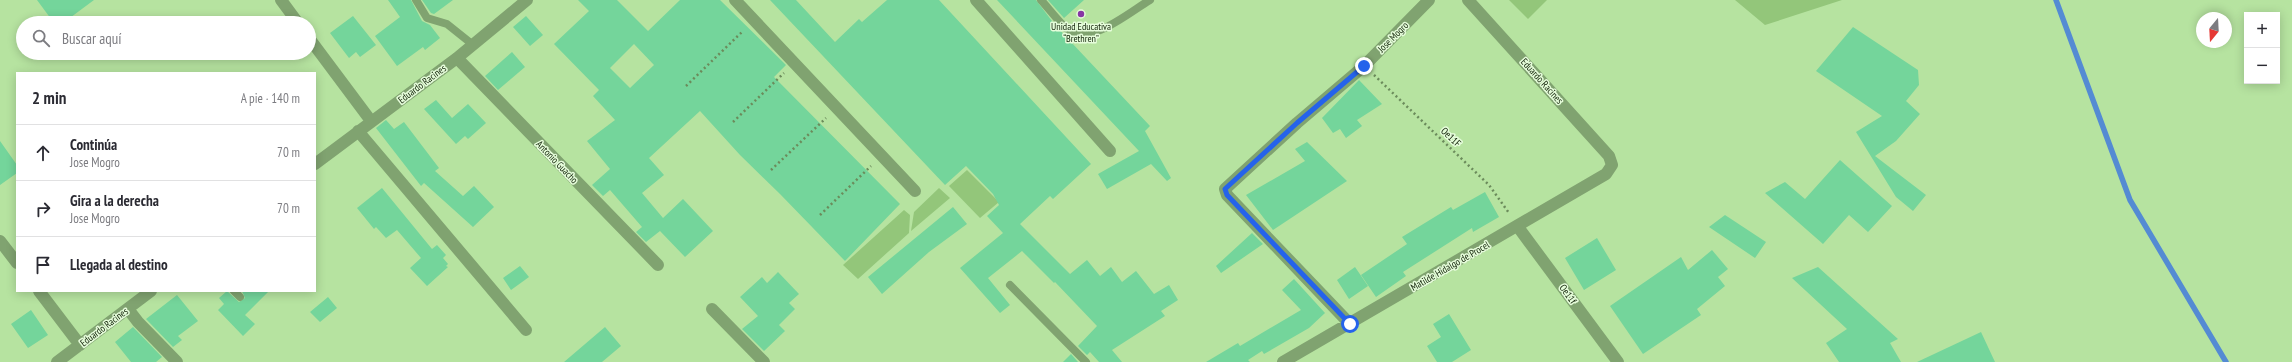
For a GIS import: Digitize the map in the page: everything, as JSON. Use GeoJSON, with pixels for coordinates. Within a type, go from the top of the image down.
{"type":"FeatureCollection","features":[{"type":"Feature","properties":{"kind":"street"},"geometry":{"type":"LineString","coordinates":[[281,0],[293,16]]}},
{"type":"Feature","properties":{"kind":"street","name":"Eduardo Racines"},"geometry":{"type":"LineString","coordinates":[[316,163],[457,58],[515,4],[527,0]]}},
{"type":"Feature","properties":{"kind":"street"},"geometry":{"type":"LineString","coordinates":[[735,0],[914,191]]}},
{"type":"Feature","properties":{"kind":"street"},"geometry":{"type":"LineString","coordinates":[[976,0],[1110,151]]}},
{"type":"Feature","properties":{"kind":"street","name":"Jose Mogro"},"geometry":{"type":"LineString","coordinates":[[1350,324],[1227,195],[1225,189],[1297,123],[1364,66],[1429,0]]}},
{"type":"Feature","properties":{"kind":"street","name":"Eduardo Racines"},"geometry":{"type":"LineString","coordinates":[[1468,0],[1610,156],[1612,164]]}},
{"type":"Feature","properties":{"kind":"street"},"geometry":{"type":"LineString","coordinates":[[316,47],[371,121]]}},
{"type":"Feature","properties":{"kind":"street","name":"Antonio Guacho"},"geometry":{"type":"LineString","coordinates":[[457,58],[658,265]]}},
{"type":"Feature","properties":{"kind":"street"},"geometry":{"type":"LineString","coordinates":[[358,131],[526,330]]}},
{"type":"Feature","properties":{"kind":"street","name":"Matilde Hidalgo de Procel"},"geometry":{"type":"LineString","coordinates":[[1284,362],[1518,227],[1606,174],[1612,164]]}},
{"type":"Feature","properties":{"kind":"street","name":"Oe11f"},"geometry":{"type":"LineString","coordinates":[[1518,227],[1618,362]]}},
{"type":"Feature","properties":{"kind":"street"},"geometry":{"type":"LineString","coordinates":[[0,240],[16,262]]}},
{"type":"Feature","properties":{"kind":"street"},"geometry":{"type":"LineString","coordinates":[[40,292],[80,345]]}},
{"type":"Feature","properties":{"kind":"street","name":"Eduardo Racines"},"geometry":{"type":"LineString","coordinates":[[57,362],[150,292]]}},
{"type":"Feature","properties":{"kind":"street"},"geometry":{"type":"LineString","coordinates":[[128,309],[138,322],[177,362]]}},
{"type":"Feature","properties":{"kind":"street"},"geometry":{"type":"LineString","coordinates":[[712,309],[764,362]]}},
{"type":"Feature","properties":{"kind":"lane"},"geometry":{"type":"LineString","coordinates":[[416,0],[427,18],[447,24],[472,44]]}},
{"type":"Feature","properties":{"kind":"lane"},"geometry":{"type":"LineString","coordinates":[[1041,0],[1069,30],[1080,35],[1096,33],[1150,0]]}},
{"type":"Feature","properties":{"kind":"lane"},"geometry":{"type":"LineString","coordinates":[[1010,285],[1086,362]]}},
{"type":"Feature","properties":{"kind":"path"},"geometry":{"type":"LineString","coordinates":[[686,86],[754,20]]}},
{"type":"Feature","properties":{"kind":"path"},"geometry":{"type":"LineString","coordinates":[[733,122],[794,63]]}},
{"type":"Feature","properties":{"kind":"path","name":"Oe11F"},"geometry":{"type":"LineString","coordinates":[[1364,66],[1489,184],[1518,227]]}},
{"type":"Feature","properties":{"kind":"path"},"geometry":{"type":"LineString","coordinates":[[771,170],[837,108]]}},
{"type":"Feature","properties":{"kind":"path"},"geometry":{"type":"LineString","coordinates":[[820,215],[881,156]]}},
{"type":"Feature","properties":{"kind":"green space"},"geometry":{"type":"Polygon","coordinates":[[[1509,0],[1547,0],[1528,19],[1509,0]]]}},
{"type":"Feature","properties":{"kind":"green space"},"geometry":{"type":"Polygon","coordinates":[[[1735,0],[1842,0],[1765,25],[1735,0]]]}},
{"type":"Feature","properties":{"kind":"green space"},"geometry":{"type":"Polygon","coordinates":[[[967,170],[999,202],[980,218],[949,186],[967,170]]]}},
{"type":"Feature","properties":{"kind":"green space"},"geometry":{"type":"Polygon","coordinates":[[[939,188],[950,198],[911,231],[914,212],[939,188]]]}},
{"type":"Feature","properties":{"kind":"green space"},"geometry":{"type":"Polygon","coordinates":[[[904,210],[910,215],[909,233],[858,279],[843,265],[904,210]]]}},
{"type":"Feature","properties":{"kind":"building"},"geometry":{"type":"Polygon","coordinates":[[[37,0],[94,0],[72,16],[49,16],[37,0]]]}},
{"type":"Feature","properties":{"kind":"building"},"geometry":{"type":"Polygon","coordinates":[[[388,0],[411,0],[422,21],[430,25],[440,38],[425,50],[423,47],[397,66],[375,36],[400,17],[388,0]]]}},
{"type":"Feature","properties":{"kind":"building"},"geometry":{"type":"Polygon","coordinates":[[[422,0],[453,0],[434,14],[431,13],[422,0]]]}},
{"type":"Feature","properties":{"kind":"building"},"geometry":{"type":"Polygon","coordinates":[[[578,0],[617,0],[648,31],[680,0],[720,0],[786,65],[774,77],[900,204],[845,261],[740,155],[700,111],[649,158],[664,175],[642,193],[663,218],[683,199],[713,231],[685,257],[660,231],[646,242],[636,232],[642,227],[610,190],[603,196],[592,185],[610,169],[587,141],[615,120],[593,96],[599,90],[554,44],[589,11],[578,0]],[[634,44],[610,68],[630,88],[654,65],[634,44]]]}},
{"type":"Feature","properties":{"kind":"building"},"geometry":{"type":"Polygon","coordinates":[[[770,0],[796,0],[835,42],[859,19],[862,22],[887,0],[939,0],[1091,164],[1053,199],[1050,196],[1020,224],[1070,274],[1087,260],[1100,276],[1111,267],[1122,282],[1136,271],[1154,294],[1169,285],[1178,300],[1161,311],[1165,316],[1112,350],[1122,362],[1099,362],[1090,352],[1087,355],[1078,346],[1097,326],[1055,282],[1054,283],[1022,251],[988,278],[1010,305],[1000,313],[960,268],[1003,233],[987,216],[999,205],[993,194],[966,166],[945,185],[770,0]]]}},
{"type":"Feature","properties":{"kind":"building"},"geometry":{"type":"Polygon","coordinates":[[[997,0],[1036,0],[1055,25],[1150,126],[1145,131],[1171,178],[1167,181],[1151,164],[1107,189],[1098,174],[1139,151],[997,0]]]}},
{"type":"Feature","properties":{"kind":"building"},"geometry":{"type":"Polygon","coordinates":[[[1048,0],[1084,0],[1064,18],[1048,0]]]}},
{"type":"Feature","properties":{"kind":"building"},"geometry":{"type":"Polygon","coordinates":[[[353,16],[376,45],[360,57],[356,52],[349,58],[330,33],[353,16]]]}},
{"type":"Feature","properties":{"kind":"building"},"geometry":{"type":"Polygon","coordinates":[[[526,16],[543,35],[530,46],[513,27],[526,16]]]}},
{"type":"Feature","properties":{"kind":"building"},"geometry":{"type":"Polygon","coordinates":[[[1853,27],[1918,70],[1919,85],[1906,101],[1920,114],[1896,141],[1875,156],[1926,195],[1913,211],[1896,197],[1856,132],[1882,116],[1816,71],[1853,27]]]}},
{"type":"Feature","properties":{"kind":"building"},"geometry":{"type":"Polygon","coordinates":[[[512,52],[525,67],[498,90],[485,76],[512,52]]]}},
{"type":"Feature","properties":{"kind":"building"},"geometry":{"type":"Polygon","coordinates":[[[1359,80],[1382,104],[1357,120],[1362,126],[1346,138],[1340,129],[1333,133],[1322,118],[1359,80]]]}},
{"type":"Feature","properties":{"kind":"building"},"geometry":{"type":"Polygon","coordinates":[[[436,100],[452,118],[468,104],[486,123],[468,139],[465,136],[456,144],[424,109],[436,100]]]}},
{"type":"Feature","properties":{"kind":"building"},"geometry":{"type":"Polygon","coordinates":[[[386,120],[394,129],[404,122],[439,168],[435,171],[463,196],[474,186],[494,207],[473,227],[424,183],[421,186],[376,128],[386,120]]]}},
{"type":"Feature","properties":{"kind":"building"},"geometry":{"type":"Polygon","coordinates":[[[0,141],[16,164],[16,174],[0,185],[0,141]]]}},
{"type":"Feature","properties":{"kind":"building"},"geometry":{"type":"Polygon","coordinates":[[[1307,142],[1347,181],[1273,230],[1246,195],[1305,161],[1295,149],[1307,142]]]}},
{"type":"Feature","properties":{"kind":"building"},"geometry":{"type":"Polygon","coordinates":[[[1840,160],[1892,206],[1868,232],[1849,215],[1823,244],[1765,193],[1785,182],[1805,199],[1840,160]]]}},
{"type":"Feature","properties":{"kind":"building"},"geometry":{"type":"Polygon","coordinates":[[[382,188],[432,249],[437,245],[446,255],[443,258],[448,264],[446,266],[448,267],[427,286],[410,268],[421,258],[397,230],[386,238],[376,227],[374,229],[357,208],[382,188]]]}},
{"type":"Feature","properties":{"kind":"building"},"geometry":{"type":"Polygon","coordinates":[[[1485,192],[1499,217],[1473,232],[1472,228],[1403,272],[1406,276],[1376,297],[1361,275],[1407,244],[1402,237],[1451,207],[1453,210],[1485,192]]]}},
{"type":"Feature","properties":{"kind":"building"},"geometry":{"type":"Polygon","coordinates":[[[953,207],[967,224],[929,252],[882,294],[868,277],[953,207]]]}},
{"type":"Feature","properties":{"kind":"building"},"geometry":{"type":"Polygon","coordinates":[[[1725,215],[1766,242],[1755,258],[1709,227],[1725,215]]]}},
{"type":"Feature","properties":{"kind":"building"},"geometry":{"type":"Polygon","coordinates":[[[1252,233],[1263,244],[1221,273],[1216,266],[1252,233]]]}},
{"type":"Feature","properties":{"kind":"building"},"geometry":{"type":"Polygon","coordinates":[[[1597,238],[1616,270],[1584,290],[1565,258],[1597,238]]]}},
{"type":"Feature","properties":{"kind":"building"},"geometry":{"type":"Polygon","coordinates":[[[1712,250],[1728,269],[1718,277],[1725,286],[1697,309],[1701,315],[1643,354],[1610,306],[1681,257],[1688,270],[1712,250]]]}},
{"type":"Feature","properties":{"kind":"building"},"geometry":{"type":"Polygon","coordinates":[[[520,266],[529,277],[511,290],[503,278],[520,266]]]}},
{"type":"Feature","properties":{"kind":"building"},"geometry":{"type":"Polygon","coordinates":[[[1355,267],[1368,286],[1349,299],[1337,280],[1355,267]]]}},
{"type":"Feature","properties":{"kind":"building"},"geometry":{"type":"Polygon","coordinates":[[[1818,267],[1898,339],[1890,343],[1901,362],[1839,362],[1826,343],[1847,329],[1792,278],[1818,267]]]}},
{"type":"Feature","properties":{"kind":"building"},"geometry":{"type":"Polygon","coordinates":[[[778,272],[799,294],[789,303],[795,309],[779,325],[785,331],[764,351],[742,329],[758,316],[740,297],[762,277],[767,283],[778,272]]]}},
{"type":"Feature","properties":{"kind":"building"},"geometry":{"type":"Polygon","coordinates":[[[1294,279],[1325,313],[1309,328],[1264,354],[1262,351],[1248,360],[1250,362],[1206,362],[1238,343],[1240,346],[1301,310],[1282,290],[1294,279]]]}},
{"type":"Feature","properties":{"kind":"building"},"geometry":{"type":"Polygon","coordinates":[[[226,292],[228,292],[239,302],[245,298],[242,292],[268,292],[245,315],[255,324],[243,336],[218,310],[224,304],[219,298],[226,292]]]}},
{"type":"Feature","properties":{"kind":"building"},"geometry":{"type":"Polygon","coordinates":[[[177,295],[198,321],[178,336],[182,340],[173,347],[146,319],[177,295]]]}},
{"type":"Feature","properties":{"kind":"building"},"geometry":{"type":"Polygon","coordinates":[[[328,297],[337,308],[320,322],[310,312],[328,297]]]}},
{"type":"Feature","properties":{"kind":"building"},"geometry":{"type":"Polygon","coordinates":[[[31,310],[48,335],[28,348],[11,324],[31,310]]]}},
{"type":"Feature","properties":{"kind":"building"},"geometry":{"type":"Polygon","coordinates":[[[1449,314],[1471,350],[1452,362],[1437,362],[1427,346],[1441,337],[1433,324],[1449,314]]]}},
{"type":"Feature","properties":{"kind":"building"},"geometry":{"type":"Polygon","coordinates":[[[133,327],[162,357],[156,362],[131,362],[115,342],[133,327]]]}},
{"type":"Feature","properties":{"kind":"building"},"geometry":{"type":"Polygon","coordinates":[[[605,327],[621,346],[602,362],[564,362],[605,327]]]}},
{"type":"Feature","properties":{"kind":"building"},"geometry":{"type":"Polygon","coordinates":[[[1981,332],[1995,362],[1917,362],[1981,332]]]}},
{"type":"Feature","properties":{"kind":"building"},"geometry":{"type":"Polygon","coordinates":[[[1071,354],[1078,362],[1063,362],[1071,354]]]}},
{"type":"Feature","properties":{"kind":"waterway"},"geometry":{"type":"LineString","coordinates":[[2056,0],[2130,200],[2226,362]]}},
{"type":"Feature","properties":{"kind":"place","name":"Unidad Educativa “Brethren”"},"geometry":{"type":"Point","coordinates":[1081,14]}},
{"type":"Feature","properties":{"kind":"route"},"geometry":{"type":"LineString","coordinates":[[1350,324],[1227,195],[1225,189],[1297,123],[1364,66]]}}]}
